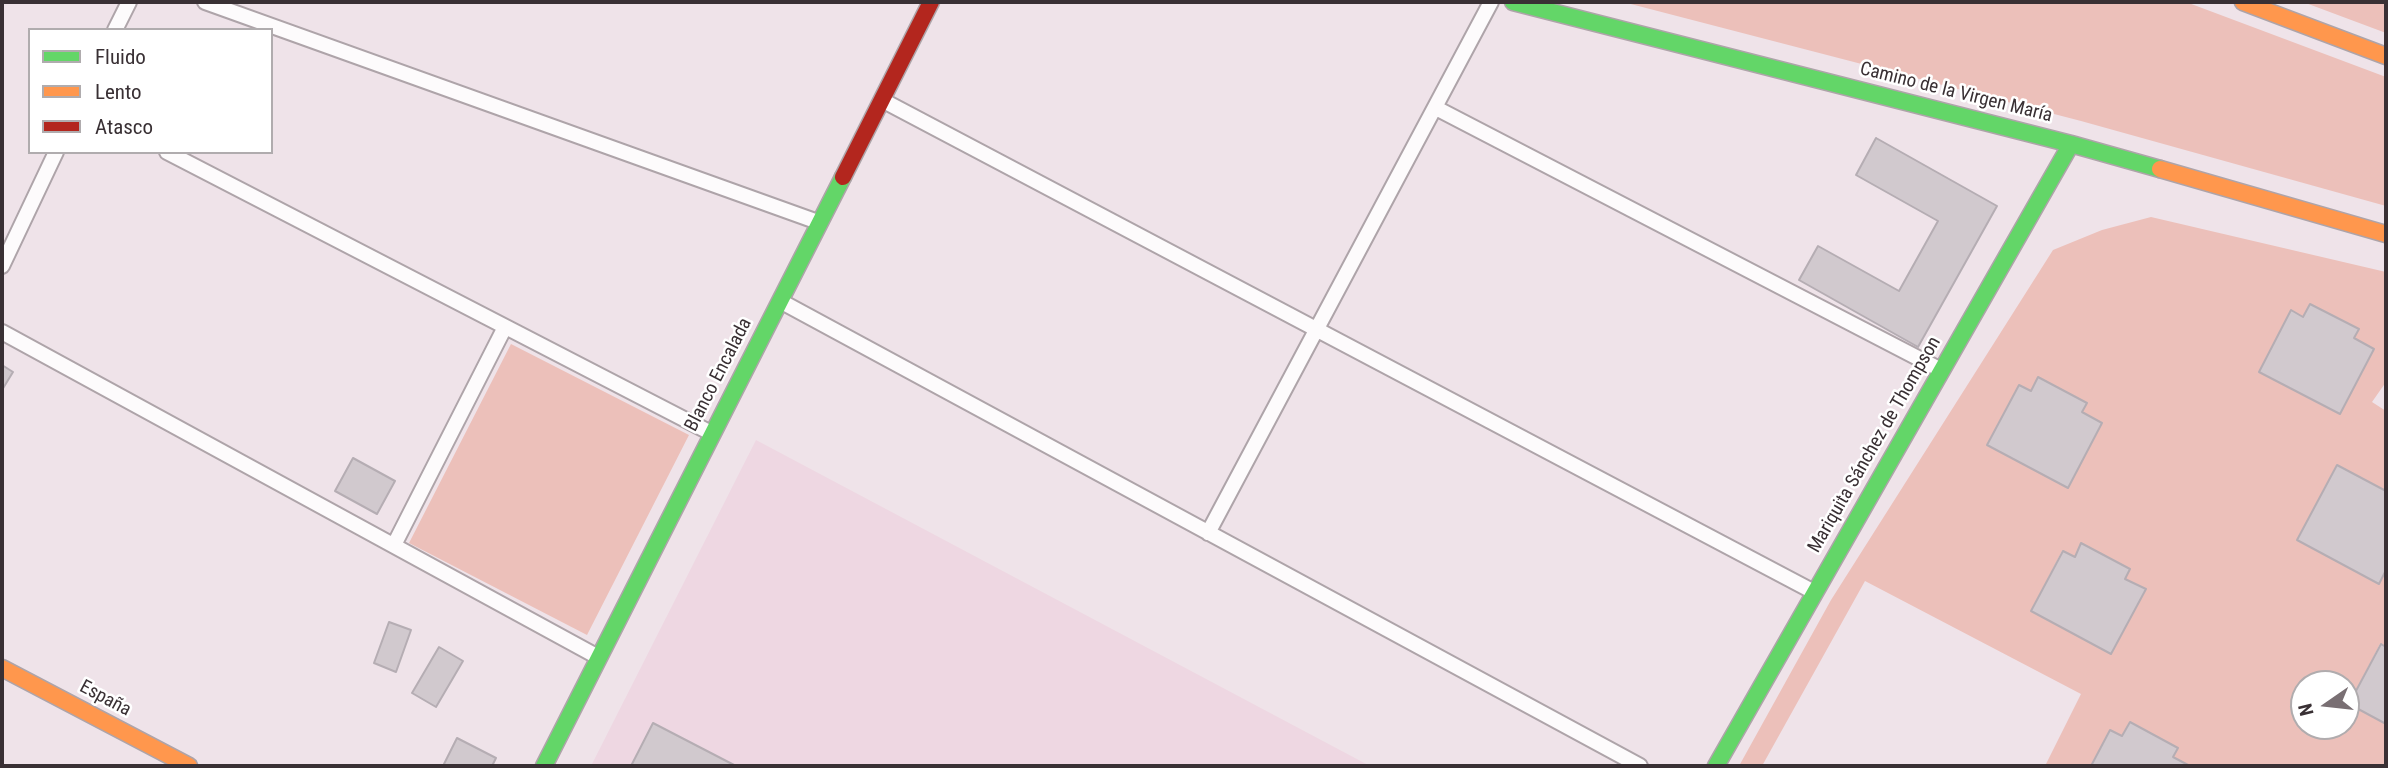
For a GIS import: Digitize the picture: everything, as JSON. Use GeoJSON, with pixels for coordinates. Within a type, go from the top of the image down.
{"type":"FeatureCollection","features":[{"type":"Feature","properties":{"kind":"main road","name":"Blanco Encalada"},"geometry":{"type":"LineString","coordinates":[[544,766],[931,2]]}},
{"type":"Feature","properties":{"kind":"main road","name":"Camino de la Virgen María"},"geometry":{"type":"LineString","coordinates":[[1513,2],[2071,144],[2386,234]]}},
{"type":"Feature","properties":{"kind":"main road"},"geometry":{"type":"LineString","coordinates":[[2243,2],[2386,55]]}},
{"type":"Feature","properties":{"kind":"main road","name":"Mariquita Sánchez de Thompson"},"geometry":{"type":"LineString","coordinates":[[1716,766],[2071,144]]}},
{"type":"Feature","properties":{"kind":"main road","name":"España"},"geometry":{"type":"LineString","coordinates":[[2,668],[189,766]]}},
{"type":"Feature","properties":{"kind":"lane"},"geometry":{"type":"LineString","coordinates":[[116,28],[129,2]]}},
{"type":"Feature","properties":{"kind":"lane"},"geometry":{"type":"LineString","coordinates":[[205,2],[820,222]]}},
{"type":"Feature","properties":{"kind":"lane"},"geometry":{"type":"LineString","coordinates":[[1209,533],[1491,2]]}},
{"type":"Feature","properties":{"kind":"lane"},"geometry":{"type":"LineString","coordinates":[[882,100],[1815,593]]}},
{"type":"Feature","properties":{"kind":"lane"},"geometry":{"type":"LineString","coordinates":[[1436,108],[1942,371]]}},
{"type":"Feature","properties":{"kind":"lane"},"geometry":{"type":"LineString","coordinates":[[2,266],[54,154]]}},
{"type":"Feature","properties":{"kind":"lane"},"geometry":{"type":"LineString","coordinates":[[170,154],[713,434]]}},
{"type":"Feature","properties":{"kind":"lane"},"geometry":{"type":"LineString","coordinates":[[780,301],[1640,766]]}},
{"type":"Feature","properties":{"kind":"lane"},"geometry":{"type":"LineString","coordinates":[[394,545],[505,327]]}},
{"type":"Feature","properties":{"kind":"lane"},"geometry":{"type":"LineString","coordinates":[[2,332],[600,658]]}},
{"type":"Feature","properties":{"kind":"shaded area"},"geometry":{"type":"Polygon","coordinates":[[[1623,2],[2186,2],[2386,77],[2386,206],[2081,121],[1623,2]]]}},
{"type":"Feature","properties":{"kind":"shaded area"},"geometry":{"type":"Polygon","coordinates":[[[2303,2],[2386,2],[2386,33],[2303,2]]]}},
{"type":"Feature","properties":{"kind":"shaded area"},"geometry":{"type":"Polygon","coordinates":[[[2151,217],[2386,272],[2386,382],[2372,402],[2386,411],[2386,491],[2337,465],[2297,540],[2379,583],[2386,570],[2386,647],[2380,644],[2360,683],[2360,670],[2290,670],[2290,740],[2360,740],[2360,710],[2386,724],[2386,766],[2190,766],[2173,757],[2178,748],[2130,722],[2122,736],[2110,730],[2091,766],[2045,766],[2081,694],[1865,581],[1762,766],[1739,766],[1831,600],[2053,250],[2102,230],[2151,217]],[[2310,304],[2303,317],[2259,372],[2340,414],[2374,349],[2354,338],[2358,329],[2310,304]],[[2019,385],[1987,445],[2068,488],[2102,423],[2019,385]],[[2082,544],[2075,557],[2062,551],[2031,611],[2111,654],[2146,589],[2125,579],[2130,569],[2082,544]]]}},
{"type":"Feature","properties":{"kind":"shaded area"},"geometry":{"type":"Polygon","coordinates":[[[511,344],[689,435],[587,635],[409,543],[511,344]]]}},
{"type":"Feature","properties":{"kind":"shaded area"},"geometry":{"type":"Polygon","coordinates":[[[756,440],[1370,766],[591,766],[756,440]]]}},
{"type":"Feature","properties":{"kind":"building"},"geometry":{"type":"Polygon","coordinates":[[[1876,138],[1997,206],[1918,347],[1799,280],[1818,246],[1899,291],[1938,221],[1856,175],[1876,138]]]}},
{"type":"Feature","properties":{"kind":"building"},"geometry":{"type":"Polygon","coordinates":[[[2310,304],[2359,329],[2354,338],[2374,349],[2340,414],[2259,372],[2291,310],[2303,317],[2310,304]]]}},
{"type":"Feature","properties":{"kind":"building"},"geometry":{"type":"Polygon","coordinates":[[[2,365],[13,372],[2,390],[2,365]]]}},
{"type":"Feature","properties":{"kind":"building"},"geometry":{"type":"Polygon","coordinates":[[[2038,377],[2087,403],[2082,412],[2102,423],[2068,488],[1987,445],[2019,385],[2031,391],[2038,377]]]}},
{"type":"Feature","properties":{"kind":"building"},"geometry":{"type":"Polygon","coordinates":[[[353,458],[395,481],[377,514],[335,491],[353,458]]]}},
{"type":"Feature","properties":{"kind":"building"},"geometry":{"type":"Polygon","coordinates":[[[2337,465],[2386,491],[2386,570],[2379,584],[2297,540],[2337,465]]]}},
{"type":"Feature","properties":{"kind":"building"},"geometry":{"type":"Polygon","coordinates":[[[2081,543],[2130,569],[2125,579],[2146,589],[2111,654],[2031,611],[2063,551],[2075,557],[2081,543]]]}},
{"type":"Feature","properties":{"kind":"building"},"geometry":{"type":"Polygon","coordinates":[[[389,622],[411,630],[396,672],[374,663],[389,622]]]}},
{"type":"Feature","properties":{"kind":"building"},"geometry":{"type":"Polygon","coordinates":[[[2381,644],[2386,647],[2386,724],[2360,710],[2360,683],[2381,644]]]}},
{"type":"Feature","properties":{"kind":"building"},"geometry":{"type":"Polygon","coordinates":[[[439,647],[463,661],[436,707],[412,693],[439,647]]]}},
{"type":"Feature","properties":{"kind":"building"},"geometry":{"type":"Polygon","coordinates":[[[2130,722],[2178,748],[2173,757],[2190,766],[2091,766],[2110,730],[2122,736],[2130,722]]]}},
{"type":"Feature","properties":{"kind":"building"},"geometry":{"type":"Polygon","coordinates":[[[653,723],[736,766],[631,766],[653,723]]]}},
{"type":"Feature","properties":{"kind":"building"},"geometry":{"type":"Polygon","coordinates":[[[457,738],[496,758],[492,766],[443,766],[457,738]]]}},
{"type":"Feature","properties":{"kind":"traffic: fast"},"geometry":{"type":"LineString","coordinates":[[1513,2],[2160,169]]}},
{"type":"Feature","properties":{"kind":"traffic: fast"},"geometry":{"type":"LineString","coordinates":[[1716,766],[2071,144]]}},
{"type":"Feature","properties":{"kind":"traffic: fast"},"geometry":{"type":"LineString","coordinates":[[544,766],[843,177]]}},
{"type":"Feature","properties":{"kind":"traffic: slow"},"geometry":{"type":"LineString","coordinates":[[2243,2],[2386,56]]}},
{"type":"Feature","properties":{"kind":"traffic: slow"},"geometry":{"type":"LineString","coordinates":[[2160,169],[2386,234]]}},
{"type":"Feature","properties":{"kind":"traffic: slow"},"geometry":{"type":"LineString","coordinates":[[2,668],[189,766]]}},
{"type":"Feature","properties":{"kind":"traffic: jam"},"geometry":{"type":"LineString","coordinates":[[843,177],[931,2]]}}]}
